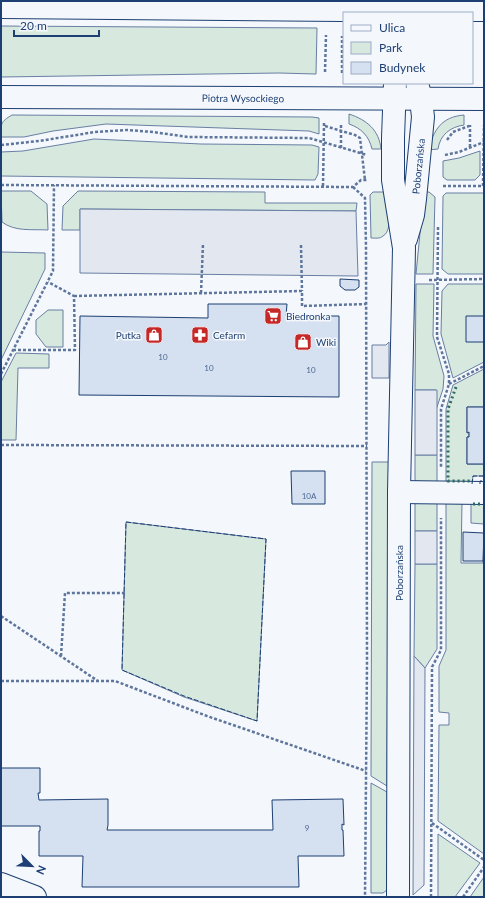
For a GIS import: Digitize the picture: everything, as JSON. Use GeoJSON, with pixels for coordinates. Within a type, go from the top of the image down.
{"type":"FeatureCollection","features":[{"type":"Feature","properties":{"kind":"street"},"geometry":{"type":"LineString","coordinates":[[1,6],[484,10]]}},
{"type":"Feature","properties":{"kind":"street","name":"Poborzańska"},"geometry":{"type":"LineString","coordinates":[[395,91],[393,180],[404,248],[399,492],[398,897]]}},
{"type":"Feature","properties":{"kind":"street","name":"Piotra Wysockiego"},"geometry":{"type":"LineString","coordinates":[[1,97],[419,91],[484,99]]}},
{"type":"Feature","properties":{"kind":"street","name":"Poborzańska"},"geometry":{"type":"LineString","coordinates":[[404,248],[413,215],[417,181],[422,117],[419,91]]}},
{"type":"Feature","properties":{"kind":"street"},"geometry":{"type":"LineString","coordinates":[[399,492],[484,493]]}},
{"type":"Feature","properties":{"kind":"street"},"geometry":{"type":"LineString","coordinates":[[1,884],[35,897]]}},
{"type":"Feature","properties":{"kind":"path"},"geometry":{"type":"LineString","coordinates":[[417,181],[439,181],[439,186],[484,186],[484,124]]}},
{"type":"Feature","properties":{"kind":"path"},"geometry":{"type":"LineString","coordinates":[[446,142],[453,132],[470,125],[470,148]]}},
{"type":"Feature","properties":{"kind":"path"},"geometry":{"type":"LineString","coordinates":[[324,126],[355,135],[360,138],[365,180]]}},
{"type":"Feature","properties":{"kind":"path"},"geometry":{"type":"LineString","coordinates":[[1,145],[39,141],[95,132],[127,130],[188,137],[309,138],[369,155]]}},
{"type":"Feature","properties":{"kind":"path"},"geometry":{"type":"LineString","coordinates":[[439,155],[459,152],[484,143]]}},
{"type":"Feature","properties":{"kind":"path"},"geometry":{"type":"LineString","coordinates":[[353,187],[360,180],[393,180]]}},
{"type":"Feature","properties":{"kind":"path"},"geometry":{"type":"LineString","coordinates":[[1,185],[353,187],[365,198],[367,446],[365,897]]}},
{"type":"Feature","properties":{"kind":"path"},"geometry":{"type":"LineString","coordinates":[[1,374],[53,271],[54,185]]}},
{"type":"Feature","properties":{"kind":"path"},"geometry":{"type":"LineString","coordinates":[[431,897],[432,667],[441,650],[441,409],[449,384],[448,369],[437,337],[438,225]]}},
{"type":"Feature","properties":{"kind":"path"},"geometry":{"type":"LineString","coordinates":[[201,294],[202,244]]}},
{"type":"Feature","properties":{"kind":"path"},"geometry":{"type":"LineString","coordinates":[[301,246],[302,306],[366,304]]}},
{"type":"Feature","properties":{"kind":"path"},"geometry":{"type":"LineString","coordinates":[[403,280],[484,279]]}},
{"type":"Feature","properties":{"kind":"path"},"geometry":{"type":"LineString","coordinates":[[48,282],[74,296],[302,291]]}},
{"type":"Feature","properties":{"kind":"path"},"geometry":{"type":"LineString","coordinates":[[13,350],[75,350],[74,296]]}},
{"type":"Feature","properties":{"kind":"path"},"geometry":{"type":"LineString","coordinates":[[449,384],[484,366]]}},
{"type":"Feature","properties":{"kind":"path"},"geometry":{"type":"LineString","coordinates":[[1,445],[367,446]]}},
{"type":"Feature","properties":{"kind":"path"},"geometry":{"type":"LineString","coordinates":[[61,656],[65,593],[125,593]]}},
{"type":"Feature","properties":{"kind":"path"},"geometry":{"type":"LineString","coordinates":[[1,616],[99,681]]}},
{"type":"Feature","properties":{"kind":"path"},"geometry":{"type":"LineString","coordinates":[[1,681],[115,681],[207,716],[366,771]]}},
{"type":"Feature","properties":{"kind":"path"},"geometry":{"type":"LineString","coordinates":[[432,823],[484,860]]}},
{"type":"Feature","properties":{"kind":"path"},"geometry":{"type":"LineString","coordinates":[[463,897],[484,867]]}},
{"type":"Feature","properties":{"kind":"green space"},"geometry":{"type":"Polygon","coordinates":[[[1,26],[317,28],[316,74],[279,73],[1,77],[1,26]]]}},
{"type":"Feature","properties":{"kind":"green space"},"geometry":{"type":"Polygon","coordinates":[[[349,114],[361,119],[375,131],[380,142],[381,149],[372,149],[367,136],[349,124],[349,114]]]}},
{"type":"Feature","properties":{"kind":"green space"},"geometry":{"type":"Polygon","coordinates":[[[12,115],[312,117],[319,118],[319,134],[309,131],[106,124],[53,131],[24,137],[1,137],[3,122],[12,115]]]}},
{"type":"Feature","properties":{"kind":"green space"},"geometry":{"type":"Polygon","coordinates":[[[464,115],[464,125],[446,132],[439,144],[438,149],[428,150],[433,136],[444,122],[450,118],[464,115]]]}},
{"type":"Feature","properties":{"kind":"green space"},"geometry":{"type":"Polygon","coordinates":[[[94,139],[201,144],[312,145],[319,147],[318,174],[315,180],[1,176],[1,152],[23,151],[94,139]]]}},
{"type":"Feature","properties":{"kind":"green space"},"geometry":{"type":"Polygon","coordinates":[[[480,151],[480,175],[475,180],[447,180],[443,177],[443,161],[459,158],[480,151]]]}},
{"type":"Feature","properties":{"kind":"green space"},"geometry":{"type":"Polygon","coordinates":[[[1,191],[31,191],[47,204],[48,230],[18,229],[2,222],[1,191]]]}},
{"type":"Feature","properties":{"kind":"green space"},"geometry":{"type":"Polygon","coordinates":[[[78,191],[265,192],[265,203],[357,203],[356,211],[80,209],[80,230],[62,230],[63,206],[78,191]]]}},
{"type":"Feature","properties":{"kind":"green space"},"geometry":{"type":"Polygon","coordinates":[[[373,192],[386,192],[389,222],[386,233],[379,238],[371,238],[370,195],[373,192]]]}},
{"type":"Feature","properties":{"kind":"green space"},"geometry":{"type":"Polygon","coordinates":[[[424,192],[429,192],[435,197],[433,274],[416,274],[424,192]]]}},
{"type":"Feature","properties":{"kind":"green space"},"geometry":{"type":"Polygon","coordinates":[[[446,193],[484,193],[484,274],[448,274],[442,269],[443,196],[446,193]]]}},
{"type":"Feature","properties":{"kind":"green space"},"geometry":{"type":"Polygon","coordinates":[[[1,252],[45,253],[45,269],[1,360],[1,252]]]}},
{"type":"Feature","properties":{"kind":"green space"},"geometry":{"type":"Polygon","coordinates":[[[416,284],[434,284],[433,336],[444,376],[443,389],[436,410],[436,390],[415,390],[416,284]]]}},
{"type":"Feature","properties":{"kind":"green space"},"geometry":{"type":"Polygon","coordinates":[[[448,284],[484,284],[484,362],[453,378],[441,334],[442,291],[448,284]]]}},
{"type":"Feature","properties":{"kind":"green space"},"geometry":{"type":"Polygon","coordinates":[[[48,310],[63,310],[63,347],[46,347],[36,334],[36,320],[48,310]]]}},
{"type":"Feature","properties":{"kind":"green space"},"geometry":{"type":"Polygon","coordinates":[[[16,353],[49,354],[49,368],[18,368],[16,440],[1,440],[1,382],[16,353]]]}},
{"type":"Feature","properties":{"kind":"green space"},"geometry":{"type":"Polygon","coordinates":[[[484,369],[484,407],[467,407],[467,432],[469,432],[469,437],[467,437],[467,464],[484,464],[484,476],[473,476],[472,484],[446,483],[446,409],[453,385],[484,369]]]}},
{"type":"Feature","properties":{"kind":"green space"},"geometry":{"type":"Polygon","coordinates":[[[415,455],[437,455],[437,483],[419,483],[415,480],[415,455]]]}},
{"type":"Feature","properties":{"kind":"green space"},"geometry":{"type":"Polygon","coordinates":[[[372,462],[389,462],[387,786],[371,776],[372,462]]]}},
{"type":"Feature","properties":{"kind":"green space"},"geometry":{"type":"Polygon","coordinates":[[[419,502],[437,502],[437,531],[415,531],[415,504],[419,502]]]}},
{"type":"Feature","properties":{"kind":"green space"},"geometry":{"type":"Polygon","coordinates":[[[446,502],[462,502],[461,563],[483,563],[484,524],[484,854],[438,821],[439,725],[449,725],[449,713],[439,712],[439,666],[446,650],[446,502]]]}},
{"type":"Feature","properties":{"kind":"green space"},"geometry":{"type":"Polygon","coordinates":[[[471,502],[484,502],[484,524],[471,523],[471,502]]]}},
{"type":"Feature","properties":{"kind":"green space"},"geometry":{"type":"Polygon","coordinates":[[[126,522],[266,539],[257,721],[184,697],[122,670],[126,522]]]}},
{"type":"Feature","properties":{"kind":"green space"},"geometry":{"type":"Polygon","coordinates":[[[415,564],[437,564],[437,649],[425,668],[414,656],[415,564]]]}},
{"type":"Feature","properties":{"kind":"green space"},"geometry":{"type":"Polygon","coordinates":[[[371,783],[387,792],[387,890],[383,893],[371,893],[371,783]]]}},
{"type":"Feature","properties":{"kind":"green space"},"geometry":{"type":"Polygon","coordinates":[[[438,834],[480,863],[455,897],[438,897],[438,834]]]}},
{"type":"Feature","properties":{"kind":"green space"},"geometry":{"type":"Polygon","coordinates":[[[484,877],[484,897],[470,897],[484,877]]]}},
{"type":"Feature","properties":{"kind":"shaded area"},"geometry":{"type":"Polygon","coordinates":[[[80,209],[356,211],[358,276],[80,273],[80,209]]]}},
{"type":"Feature","properties":{"kind":"shaded area"},"geometry":{"type":"Polygon","coordinates":[[[389,342],[389,378],[372,378],[372,345],[386,345],[389,342]]]}},
{"type":"Feature","properties":{"kind":"shaded area"},"geometry":{"type":"Polygon","coordinates":[[[415,390],[437,390],[437,455],[415,455],[415,390]]]}},
{"type":"Feature","properties":{"kind":"shaded area"},"geometry":{"type":"Polygon","coordinates":[[[415,531],[437,531],[437,564],[415,564],[415,531]]]}},
{"type":"Feature","properties":{"kind":"shaded area"},"geometry":{"type":"Polygon","coordinates":[[[414,656],[425,668],[424,885],[413,895],[414,656]]]}},
{"type":"Feature","properties":{"kind":"building"},"geometry":{"type":"Polygon","coordinates":[[[340,279],[359,280],[359,287],[355,290],[345,290],[340,286],[340,279]]]}},
{"type":"Feature","properties":{"kind":"building"},"geometry":{"type":"Polygon","coordinates":[[[208,304],[287,304],[286,316],[339,316],[339,397],[79,395],[80,316],[208,318],[208,304]]]}},
{"type":"Feature","properties":{"kind":"building"},"geometry":{"type":"Polygon","coordinates":[[[466,316],[484,316],[484,342],[466,342],[466,316]]]}},
{"type":"Feature","properties":{"kind":"building"},"geometry":{"type":"Polygon","coordinates":[[[467,407],[484,407],[484,464],[467,464],[467,437],[469,437],[469,432],[467,433],[467,407]]]}},
{"type":"Feature","properties":{"kind":"building"},"geometry":{"type":"Polygon","coordinates":[[[291,471],[325,471],[325,504],[292,504],[291,471]]]}},
{"type":"Feature","properties":{"kind":"building"},"geometry":{"type":"Polygon","coordinates":[[[463,532],[484,533],[483,561],[463,561],[463,532]]]}},
{"type":"Feature","properties":{"kind":"building"},"geometry":{"type":"Polygon","coordinates":[[[1,768],[40,768],[40,793],[38,793],[39,800],[108,799],[107,830],[273,830],[272,800],[343,799],[344,825],[342,824],[342,830],[344,856],[298,856],[299,887],[82,887],[83,856],[39,856],[40,826],[1,826],[1,768]]]}},
{"type":"Feature","properties":{"kind":"hedge"},"geometry":{"type":"LineString","coordinates":[[456,387],[448,409],[448,481],[470,481]]}},
{"type":"Feature","properties":{"kind":"hedge"},"geometry":{"type":"LineString","coordinates":[[473,504],[484,504]]}},
{"type":"Feature","properties":{"kind":"fence"},"geometry":{"type":"LineString","coordinates":[[472,484],[473,476],[484,476]]}},
{"type":"Feature","properties":{"kind":"fence"},"geometry":{"type":"LineString","coordinates":[[480,484],[480,481],[484,481]]}},
{"type":"Feature","properties":{"kind":"fence"},"geometry":{"type":"LineString","coordinates":[[126,522],[266,539],[257,721],[184,696],[122,670],[126,522]]}},
{"type":"Feature","properties":{"kind":"place","name":"Biedronka"},"geometry":{"type":"Point","coordinates":[273,316]}},
{"type":"Feature","properties":{"kind":"place","name":"Putka"},"geometry":{"type":"Point","coordinates":[154,335]}},
{"type":"Feature","properties":{"kind":"place","name":"Cefarm"},"geometry":{"type":"Point","coordinates":[200,335]}},
{"type":"Feature","properties":{"kind":"place","name":"Wiki"},"geometry":{"type":"Point","coordinates":[303,342]}}]}
